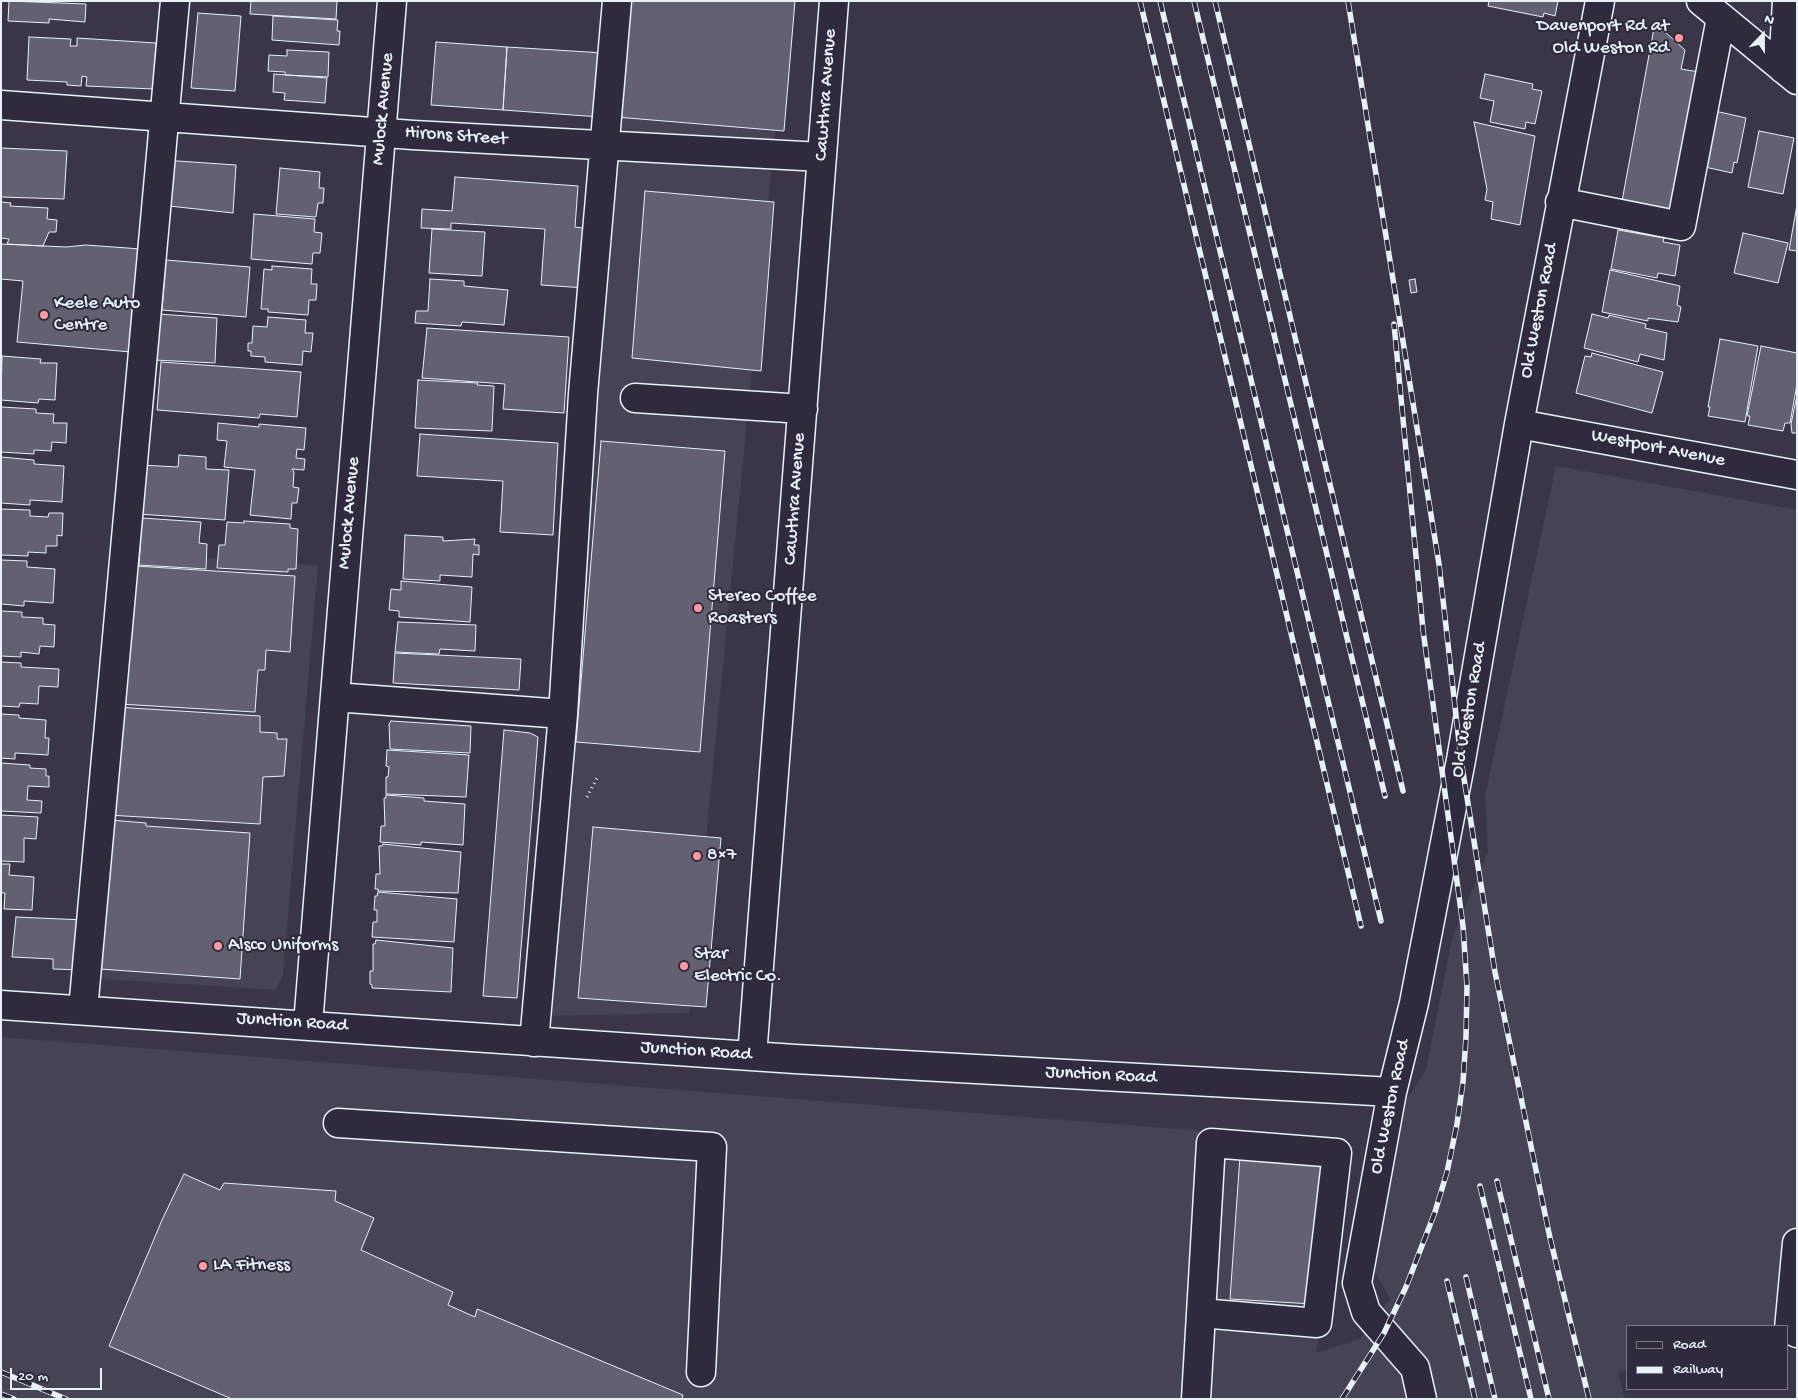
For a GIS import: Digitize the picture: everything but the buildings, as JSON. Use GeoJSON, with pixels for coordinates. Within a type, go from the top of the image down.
{"type":"FeatureCollection","features":[{"type":"Feature","properties":{"kind":"street"},"geometry":{"type":"LineString","coordinates":[[83,1010],[175,1]]}},
{"type":"Feature","properties":{"kind":"street","name":"Mulock Avenue"},"geometry":{"type":"LineString","coordinates":[[308,1024],[392,1]]}},
{"type":"Feature","properties":{"kind":"street"},"geometry":{"type":"LineString","coordinates":[[534,1042],[563,714],[583,394],[617,1]]}},
{"type":"Feature","properties":{"kind":"street","name":"Cawthra Avenue"},"geometry":{"type":"LineString","coordinates":[[752,1056],[834,1]]}},
{"type":"Feature","properties":{"kind":"street","name":"Old Weston Road"},"geometry":{"type":"LineString","coordinates":[[1422,1399],[1415,1368],[1366,1312],[1357,1282],[1392,1092],[1414,1003],[1461,760],[1519,424],[1600,1]]}},
{"type":"Feature","properties":{"kind":"street"},"geometry":{"type":"LineString","coordinates":[[1787,1],[1790,74]]}},
{"type":"Feature","properties":{"kind":"street"},"geometry":{"type":"LineString","coordinates":[[1560,202],[1680,226],[1711,10]]}},
{"type":"Feature","properties":{"kind":"street"},"geometry":{"type":"LineString","coordinates":[[1711,10],[1790,74]]}},
{"type":"Feature","properties":{"kind":"street","name":"Hirons Street"},"geometry":{"type":"LineString","coordinates":[[1,105],[381,132],[822,157]]}},
{"type":"Feature","properties":{"kind":"street"},"geometry":{"type":"LineString","coordinates":[[635,398],[803,409]]}},
{"type":"Feature","properties":{"kind":"street","name":"Westport Avenue"},"geometry":{"type":"LineString","coordinates":[[1519,424],[1797,476]]}},
{"type":"Feature","properties":{"kind":"street"},"geometry":{"type":"LineString","coordinates":[[335,697],[563,714]]}},
{"type":"Feature","properties":{"kind":"street","name":"Junction Road"},"geometry":{"type":"LineString","coordinates":[[1,1005],[308,1024],[534,1042],[752,1056],[1392,1092]]}},
{"type":"Feature","properties":{"kind":"street"},"geometry":{"type":"LineString","coordinates":[[338,1123],[712,1147],[701,1372]]}},
{"type":"Feature","properties":{"kind":"street"},"geometry":{"type":"LineString","coordinates":[[1196,1399],[1201,1312],[1211,1143],[1337,1153],[1317,1323],[1201,1312]]}},
{"type":"Feature","properties":{"kind":"street"},"geometry":{"type":"LineString","coordinates":[[1797,1242],[1789,1329],[1797,1333]]}},
{"type":"Feature","properties":{"kind":"shaded area"},"geometry":{"type":"Polygon","coordinates":[[[622,1],[788,1],[689,1013],[539,1016],[622,1]]]}},
{"type":"Feature","properties":{"kind":"shaded area"},"geometry":{"type":"Polygon","coordinates":[[[1556,466],[1797,510],[1797,1347],[1788,1346],[1788,1325],[1626,1325],[1626,1370],[1618,1373],[1625,1399],[1,1399],[1,1037],[1346,1142],[1316,1353],[1360,1339],[1390,1299],[1373,1268],[1407,1099],[1426,1070],[1452,939],[1488,852],[1485,796],[1556,466]]]}},
{"type":"Feature","properties":{"kind":"shaded area"},"geometry":{"type":"Polygon","coordinates":[[[124,552],[318,565],[283,975],[276,990],[87,978],[124,552]]]}},
{"type":"Feature","properties":{"kind":"railway"},"geometry":{"type":"LineString","coordinates":[[1140,1],[1361,926]]}},
{"type":"Feature","properties":{"kind":"railway"},"geometry":{"type":"LineString","coordinates":[[1160,1],[1381,921]]}},
{"type":"Feature","properties":{"kind":"railway"},"geometry":{"type":"LineString","coordinates":[[1194,1],[1385,796]]}},
{"type":"Feature","properties":{"kind":"railway"},"geometry":{"type":"LineString","coordinates":[[1215,1],[1403,791]]}},
{"type":"Feature","properties":{"kind":"railway"},"geometry":{"type":"LineString","coordinates":[[1348,1],[1439,564],[1461,760],[1495,972],[1550,1238],[1589,1399]]}},
{"type":"Feature","properties":{"kind":"railway"},"geometry":{"type":"LineString","coordinates":[[1342,1399],[1384,1333],[1406,1287],[1435,1212],[1447,1172],[1457,1124],[1463,1082],[1466,1037],[1467,987],[1463,926],[1423,630],[1394,324]]}},
{"type":"Feature","properties":{"kind":"railway"},"geometry":{"type":"LineString","coordinates":[[1497,1181],[1549,1399]]}},
{"type":"Feature","properties":{"kind":"railway"},"geometry":{"type":"LineString","coordinates":[[1480,1186],[1531,1399]]}},
{"type":"Feature","properties":{"kind":"railway"},"geometry":{"type":"LineString","coordinates":[[1466,1277],[1495,1399]]}},
{"type":"Feature","properties":{"kind":"railway"},"geometry":{"type":"LineString","coordinates":[[1447,1281],[1475,1399]]}},
{"type":"Feature","properties":{"kind":"railway"},"geometry":{"type":"LineString","coordinates":[[1,1372],[66,1399]]}},
{"type":"Feature","properties":{"kind":"railway"},"geometry":{"type":"LineString","coordinates":[[1,1394],[14,1399]]}},
{"type":"Feature","properties":{"kind":"place","name":"Davenport Rd at Old Weston Rd"},"geometry":{"type":"Point","coordinates":[1679,38]}},
{"type":"Feature","properties":{"kind":"place","name":"Keele Auto Centre"},"geometry":{"type":"Point","coordinates":[44,315]}},
{"type":"Feature","properties":{"kind":"place","name":"Stereo Coffee Roasters"},"geometry":{"type":"Point","coordinates":[698,608]}},
{"type":"Feature","properties":{"kind":"place","name":"8×7"},"geometry":{"type":"Point","coordinates":[697,856]}},
{"type":"Feature","properties":{"kind":"place","name":"Alsco Uniforms"},"geometry":{"type":"Point","coordinates":[218,946]}},
{"type":"Feature","properties":{"kind":"place","name":"Star Electric Co."},"geometry":{"type":"Point","coordinates":[684,966]}},
{"type":"Feature","properties":{"kind":"place","name":"LA Fitness"},"geometry":{"type":"Point","coordinates":[203,1266]}}]}
